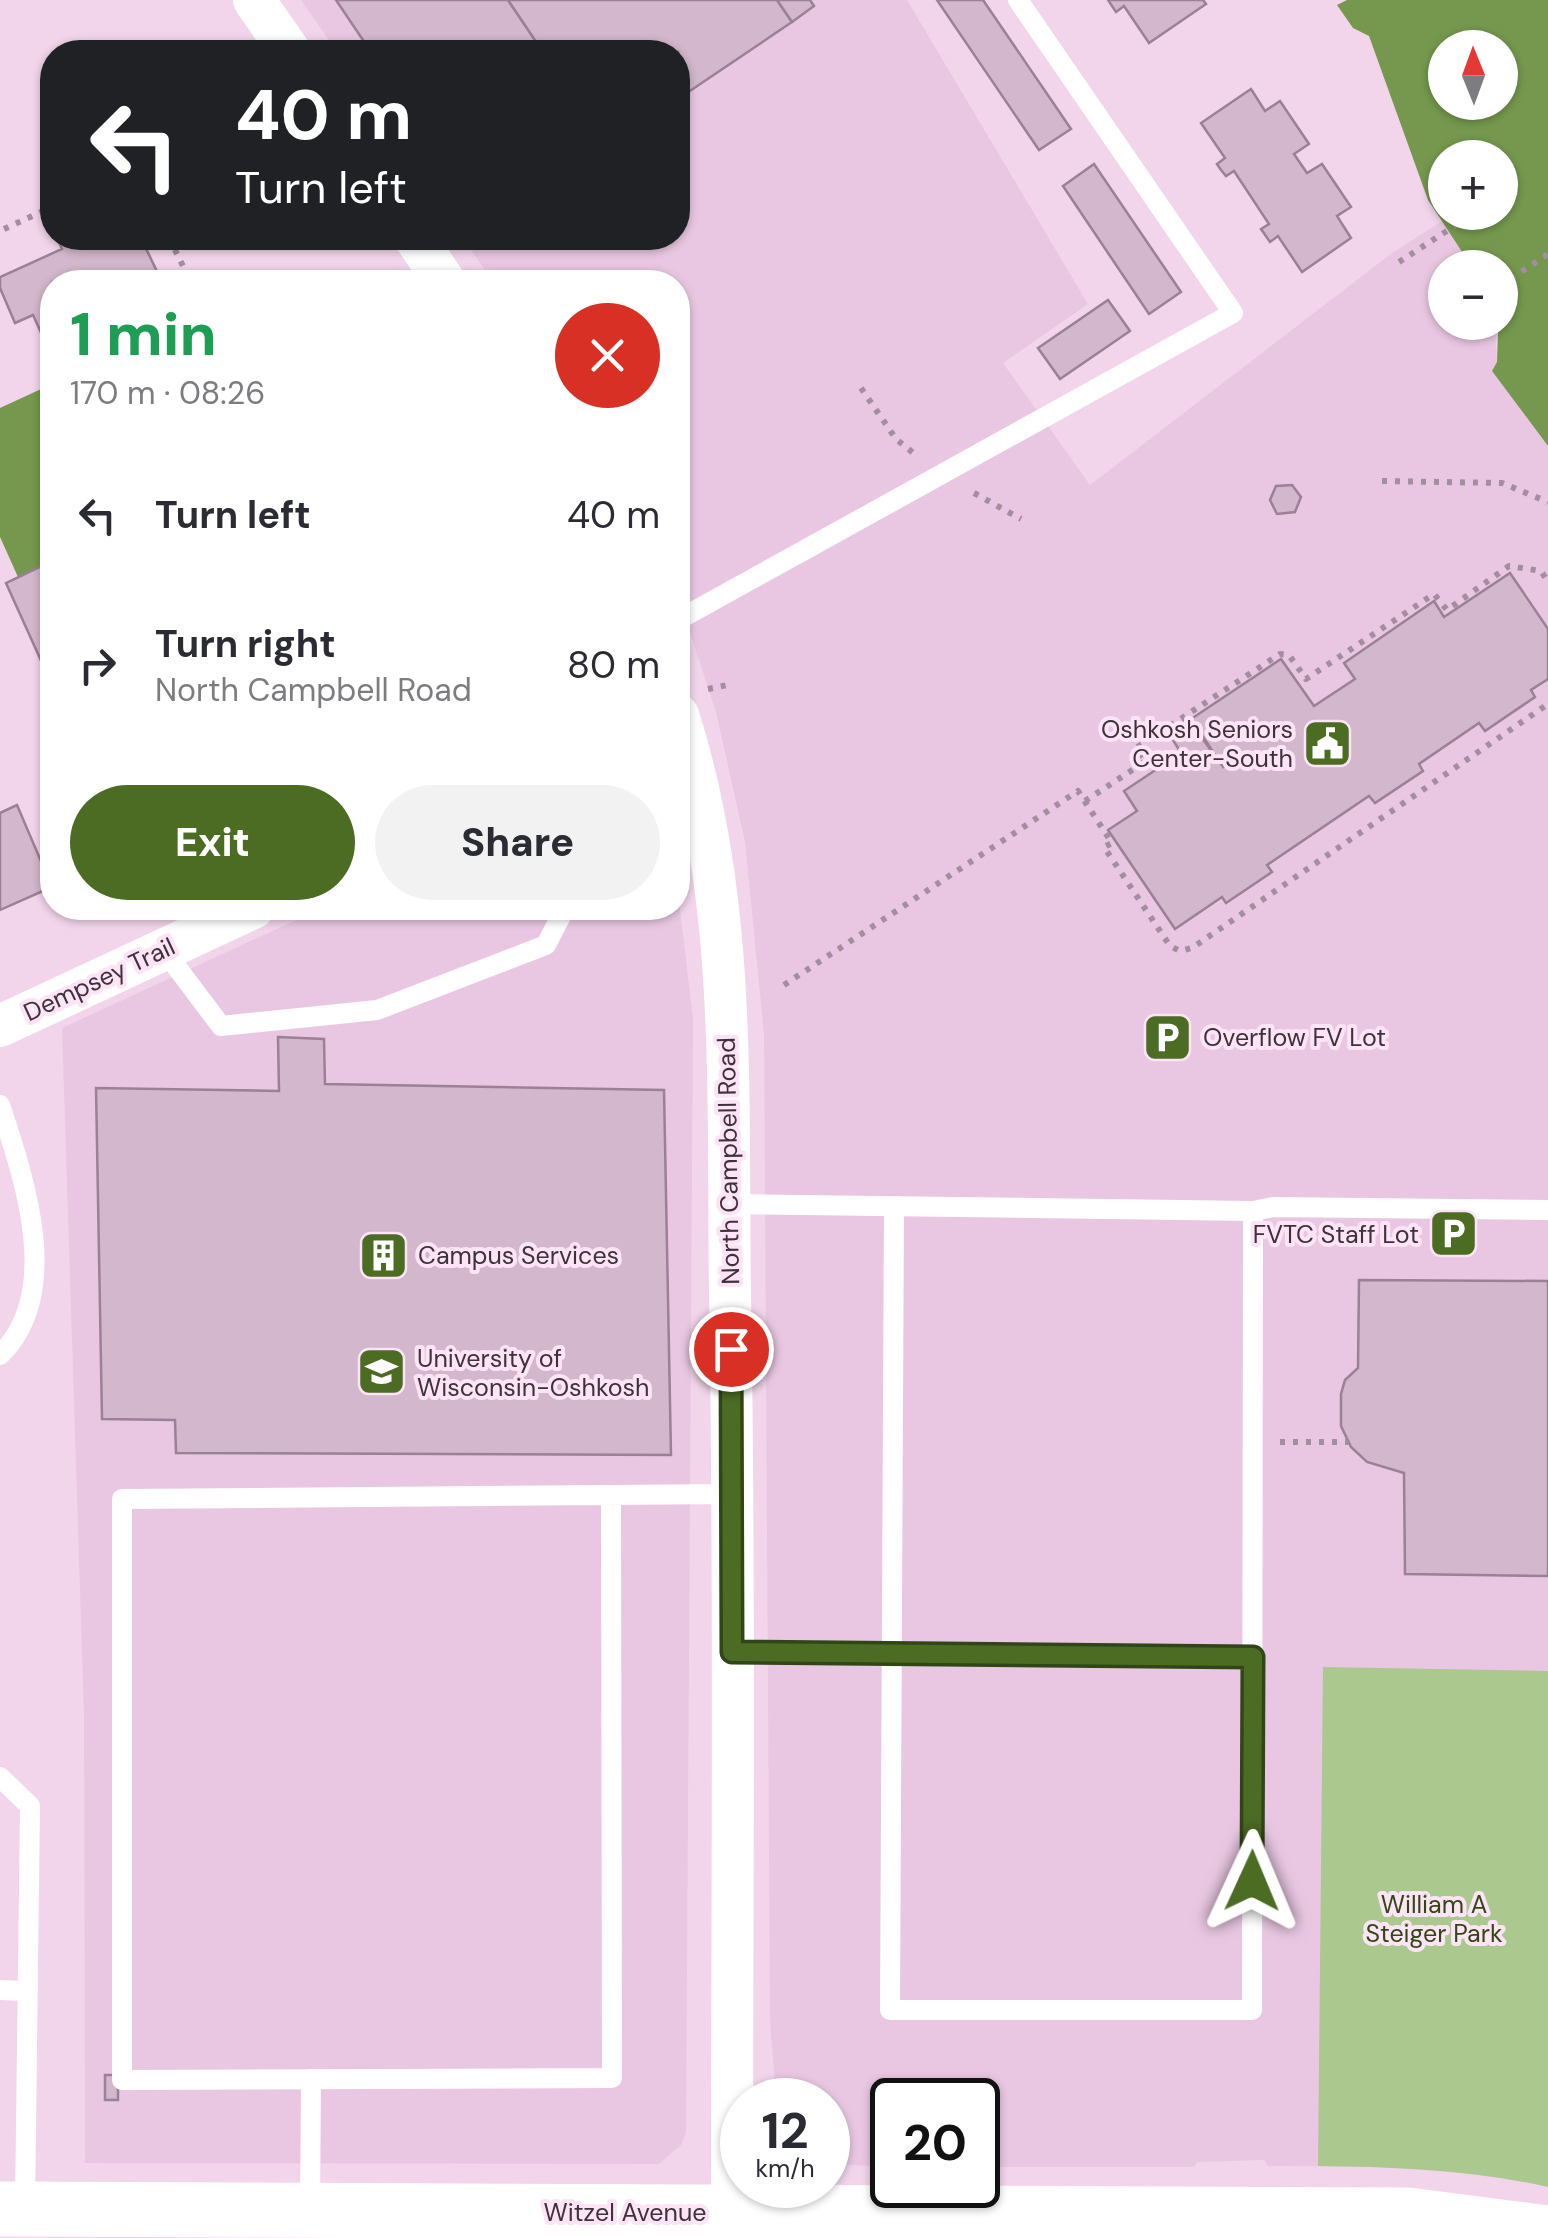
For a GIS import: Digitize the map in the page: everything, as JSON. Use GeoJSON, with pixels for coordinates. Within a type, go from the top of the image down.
{"type":"FeatureCollection","features":[{"type":"Feature","properties":{"kind":"main road","name":"Witzel Avenue"},"geometry":{"type":"LineString","coordinates":[[12,2209],[1408,2216],[1548,2233]]}},
{"type":"Feature","properties":{"kind":"street"},"geometry":{"type":"LineString","coordinates":[[254,0],[282,40]]}},
{"type":"Feature","properties":{"kind":"street","name":"North Campbell Road"},"geometry":{"type":"LineString","coordinates":[[690,754],[720,910],[733,1494],[732,2212]]}},
{"type":"Feature","properties":{"kind":"street","name":"Dempsey Trail"},"geometry":{"type":"LineString","coordinates":[[0,1026],[228,920]]}},
{"type":"Feature","properties":{"kind":"lane"},"geometry":{"type":"LineString","coordinates":[[690,615],[1233,313],[1018,0]]}},
{"type":"Feature","properties":{"kind":"lane"},"geometry":{"type":"LineString","coordinates":[[163,950],[221,1026],[377,1010],[546,945],[559,920]]}},
{"type":"Feature","properties":{"kind":"lane"},"geometry":{"type":"LineString","coordinates":[[0,1105],[24,1176],[36,1284],[16,1340],[0,1355]]}},
{"type":"Feature","properties":{"kind":"lane"},"geometry":{"type":"LineString","coordinates":[[728,1204],[1252,1211],[1273,1207],[1548,1210]]}},
{"type":"Feature","properties":{"kind":"lane"},"geometry":{"type":"LineString","coordinates":[[894,1206],[890,2010],[1252,2010],[1252,1211]]}},
{"type":"Feature","properties":{"kind":"lane"},"geometry":{"type":"LineString","coordinates":[[612,1495],[612,2078],[122,2080],[122,1499],[733,1494]]}},
{"type":"Feature","properties":{"kind":"lane"},"geometry":{"type":"LineString","coordinates":[[732,1652],[1253,1657]]}},
{"type":"Feature","properties":{"kind":"lane"},"geometry":{"type":"LineString","coordinates":[[0,1777],[30,1806],[28,1991],[12,2209]]}},
{"type":"Feature","properties":{"kind":"lane"},"geometry":{"type":"LineString","coordinates":[[0,1990],[28,1991]]}},
{"type":"Feature","properties":{"kind":"lane"},"geometry":{"type":"LineString","coordinates":[[310,2212],[311,2079]]}},
{"type":"Feature","properties":{"kind":"path"},"geometry":{"type":"LineString","coordinates":[[4,229],[40,212]]}},
{"type":"Feature","properties":{"kind":"path"},"geometry":{"type":"LineString","coordinates":[[1399,262],[1448,230]]}},
{"type":"Feature","properties":{"kind":"path"},"geometry":{"type":"LineString","coordinates":[[1518,274],[1548,254]]}},
{"type":"Feature","properties":{"kind":"path"},"geometry":{"type":"LineString","coordinates":[[1382,481],[1502,483],[1548,502]]}},
{"type":"Feature","properties":{"kind":"path"},"geometry":{"type":"LineString","coordinates":[[1085,801],[1146,761],[1136,748],[1280,654],[1289,655],[1306,680],[1434,594],[1447,610],[1509,566],[1541,572],[1548,582]]}},
{"type":"Feature","properties":{"kind":"path"},"geometry":{"type":"LineString","coordinates":[[784,985],[1078,791],[1112,843],[1104,847],[1170,946],[1192,948],[1548,704]]}},
{"type":"Feature","properties":{"kind":"path"},"geometry":{"type":"LineString","coordinates":[[1250,1442],[1348,1442]]}},
{"type":"Feature","properties":{"kind":"shaded area"},"geometry":{"type":"Polygon","coordinates":[[[301,0],[907,0],[1088,304],[1003,363],[1090,485],[1392,253],[1428,230],[1448,230],[1461,250],[1428,250],[1428,340],[1496,340],[1497,363],[1492,371],[1548,446],[1548,2187],[1494,2175],[1407,2167],[1268,2166],[1264,2160],[1197,2162],[1194,2167],[1000,2167],[1000,2078],[870,2078],[870,2166],[850,2165],[850,2078],[774,2078],[770,2020],[764,1034],[745,842],[716,712],[690,633],[690,270],[485,270],[471,250],[690,250],[690,40],[329,40],[301,0]]]}},
{"type":"Feature","properties":{"kind":"shaded area"},"geometry":{"type":"Polygon","coordinates":[[[1347,0],[1548,0],[1548,446],[1492,371],[1497,362],[1498,340],[1518,340],[1518,250],[1461,250],[1448,230],[1518,230],[1518,140],[1428,140],[1428,200],[1369,36],[1353,28],[1337,5],[1347,0]]]}},
{"type":"Feature","properties":{"kind":"shaded area"},"geometry":{"type":"Polygon","coordinates":[[[40,390],[40,567],[18,577],[0,537],[0,408],[40,390]]]}},
{"type":"Feature","properties":{"kind":"shaded area","name":"University of Wisconsin-Oshkosh"},"geometry":{"type":"Polygon","coordinates":[[[296,920],[681,920],[693,1018],[686,2133],[681,2145],[659,2164],[85,2163],[84,1715],[62,1028],[296,920]]]}},
{"type":"Feature","properties":{"kind":"green space","name":"William A Steiger Park"},"geometry":{"type":"Polygon","coordinates":[[[1323,1667],[1548,1671],[1548,2187],[1434,2170],[1318,2166],[1323,1667]]]}},
{"type":"Feature","properties":{"kind":"building"},"geometry":{"type":"Polygon","coordinates":[[[336,0],[508,0],[535,40],[363,40],[336,0]]]}},
{"type":"Feature","properties":{"kind":"building"},"geometry":{"type":"Polygon","coordinates":[[[508,0],[777,0],[792,22],[690,91],[690,40],[535,40],[508,0]]]}},
{"type":"Feature","properties":{"kind":"building"},"geometry":{"type":"Polygon","coordinates":[[[777,0],[810,0],[814,6],[792,22],[777,0]]]}},
{"type":"Feature","properties":{"kind":"building"},"geometry":{"type":"Polygon","coordinates":[[[937,0],[983,0],[1071,129],[1039,150],[937,0]]]}},
{"type":"Feature","properties":{"kind":"building"},"geometry":{"type":"Polygon","coordinates":[[[1108,0],[1203,0],[1206,4],[1149,43],[1124,6],[1116,12],[1108,0]]]}},
{"type":"Feature","properties":{"kind":"building"},"geometry":{"type":"Polygon","coordinates":[[[1251,89],[1265,111],[1280,101],[1309,144],[1294,154],[1307,173],[1322,164],[1351,207],[1337,216],[1351,238],[1302,272],[1278,236],[1270,242],[1261,229],[1269,224],[1234,171],[1226,176],[1221,170],[1217,164],[1225,158],[1201,123],[1251,89]]]}},
{"type":"Feature","properties":{"kind":"building"},"geometry":{"type":"Polygon","coordinates":[[[1094,164],[1181,292],[1149,314],[1063,186],[1094,164]]]}},
{"type":"Feature","properties":{"kind":"building"},"geometry":{"type":"Polygon","coordinates":[[[60,250],[147,250],[156,270],[40,270],[40,330],[33,315],[15,323],[0,288],[0,277],[60,250]]]}},
{"type":"Feature","properties":{"kind":"building"},"geometry":{"type":"Polygon","coordinates":[[[1108,300],[1130,331],[1060,379],[1038,348],[1108,300]]]}},
{"type":"Feature","properties":{"kind":"building"},"geometry":{"type":"Polygon","coordinates":[[[1292,485],[1301,497],[1295,512],[1277,514],[1270,500],[1276,486],[1292,485]]]}},
{"type":"Feature","properties":{"kind":"building"},"geometry":{"type":"Polygon","coordinates":[[[40,567],[40,658],[6,583],[40,567]]]}},
{"type":"Feature","properties":{"kind":"building","name":"Oshkosh Seniors Center-South"},"geometry":{"type":"Polygon","coordinates":[[[1510,573],[1548,629],[1548,679],[1531,690],[1535,697],[1485,731],[1479,723],[1419,764],[1423,771],[1375,803],[1369,796],[1267,865],[1272,872],[1226,903],[1222,897],[1175,929],[1108,830],[1137,811],[1124,791],[1181,753],[1168,732],[1188,719],[1224,768],[1191,719],[1281,659],[1314,706],[1355,679],[1344,663],[1434,601],[1444,617],[1510,573]]]}},
{"type":"Feature","properties":{"kind":"building"},"geometry":{"type":"Polygon","coordinates":[[[17,805],[40,859],[40,892],[0,910],[0,813],[17,805]]]}},
{"type":"Feature","properties":{"kind":"building","name":"Campus Services"},"geometry":{"type":"Polygon","coordinates":[[[278,1037],[324,1039],[325,1084],[664,1090],[671,1455],[176,1453],[175,1420],[102,1419],[96,1088],[279,1091],[278,1037]]]}},
{"type":"Feature","properties":{"kind":"building"},"geometry":{"type":"Polygon","coordinates":[[[1359,1280],[1548,1281],[1548,1576],[1405,1574],[1404,1473],[1367,1462],[1351,1447],[1341,1426],[1345,1380],[1358,1368],[1359,1280]]]}},
{"type":"Feature","properties":{"kind":"building"},"geometry":{"type":"Polygon","coordinates":[[[105,2075],[118,2075],[118,2100],[105,2100],[105,2075]]]}},
{"type":"Feature","properties":{"kind":"place","name":"Oshkosh Seniors Center-South"},"geometry":{"type":"Point","coordinates":[1328,743]}},
{"type":"Feature","properties":{"kind":"place","name":"Overflow FV Lot"},"geometry":{"type":"Point","coordinates":[1168,1037]}},
{"type":"Feature","properties":{"kind":"place","name":"FVTC Staff Lot"},"geometry":{"type":"Point","coordinates":[1454,1234]}},
{"type":"Feature","properties":{"kind":"place","name":"Campus Services"},"geometry":{"type":"Point","coordinates":[383,1255]}},
{"type":"Feature","properties":{"kind":"place","name":"University of Wisconsin-Oshkosh"},"geometry":{"type":"Point","coordinates":[382,1372]}},
{"type":"Feature","properties":{"kind":"route"},"geometry":{"type":"LineString","coordinates":[[731,1349],[732,1652],[1253,1657],[1252,1881]]}}]}
